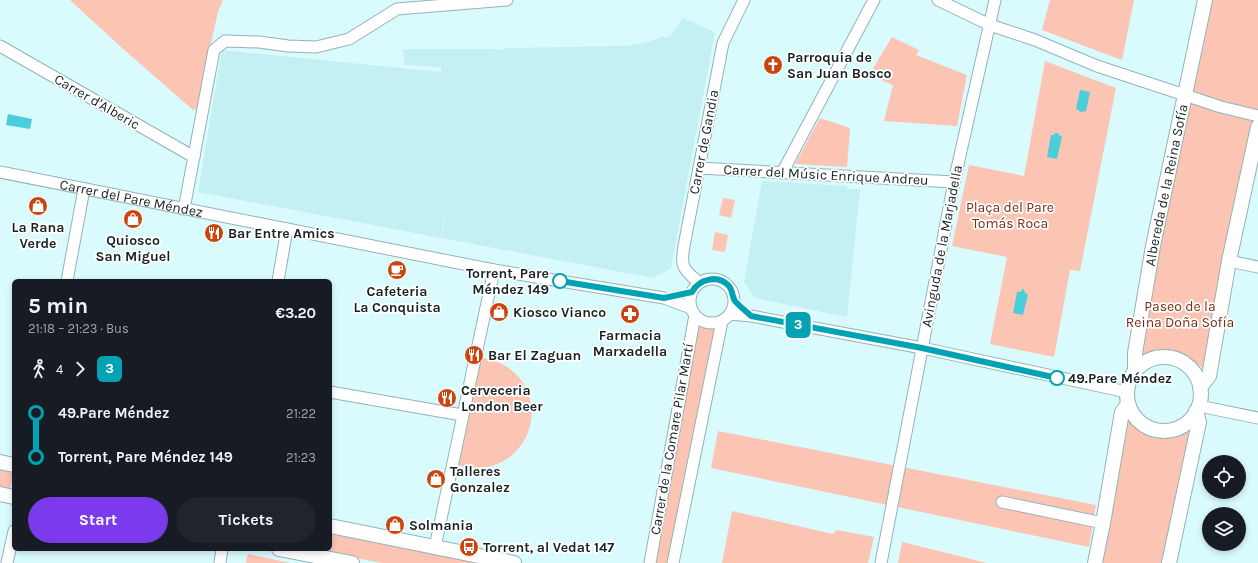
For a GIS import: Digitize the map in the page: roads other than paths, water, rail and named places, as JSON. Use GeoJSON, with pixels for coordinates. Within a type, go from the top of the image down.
{"type":"FeatureCollection","features":[{"type":"Feature","properties":{"kind":"street"},"geometry":{"type":"LineString","coordinates":[[184,209],[214,50],[225,41],[259,42],[288,46],[316,47],[349,39],[397,10],[455,2],[507,0]]}},
{"type":"Feature","properties":{"kind":"street","name":"Carrer de Gandia"},"geometry":{"type":"LineString","coordinates":[[699,283],[684,268],[682,258],[723,43],[744,0]]}},
{"type":"Feature","properties":{"kind":"street"},"geometry":{"type":"LineString","coordinates":[[782,173],[874,0]]}},
{"type":"Feature","properties":{"kind":"street"},"geometry":{"type":"LineString","coordinates":[[938,0],[990,25],[1035,40],[1097,66],[1185,96],[1258,116]]}},
{"type":"Feature","properties":{"kind":"street","name":"Avinguda de la Marjadella"},"geometry":{"type":"LineString","coordinates":[[881,563],[954,182],[995,0]]}},
{"type":"Feature","properties":{"kind":"street","name":"Albereda de la Reina Sofía"},"geometry":{"type":"LineString","coordinates":[[1135,370],[1136,353],[1154,246],[1205,0]]}},
{"type":"Feature","properties":{"kind":"street","name":"Carrer d'Alberic"},"geometry":{"type":"LineString","coordinates":[[0,46],[194,157]]}},
{"type":"Feature","properties":{"kind":"street"},"geometry":{"type":"LineString","coordinates":[[1200,387],[1209,376],[1229,261],[1258,127]]}},
{"type":"Feature","properties":{"kind":"street","name":"Carrer del Músic Enrique Andreu"},"geometry":{"type":"LineString","coordinates":[[699,168],[954,182]]}},
{"type":"Feature","properties":{"kind":"street","name":"Carrer del Pare Méndez"},"geometry":{"type":"LineString","coordinates":[[0,172],[494,270],[664,298],[693,311]]}},
{"type":"Feature","properties":{"kind":"street"},"geometry":{"type":"LineString","coordinates":[[66,279],[84,189]]}},
{"type":"Feature","properties":{"kind":"street"},"geometry":{"type":"LineString","coordinates":[[278,279],[287,229]]}},
{"type":"Feature","properties":{"kind":"street"},"geometry":{"type":"LineString","coordinates":[[1229,261],[1258,267]]}},
{"type":"Feature","properties":{"kind":"street"},"geometry":{"type":"LineString","coordinates":[[435,548],[494,270]]}},
{"type":"Feature","properties":{"kind":"street"},"geometry":{"type":"LineString","coordinates":[[726,318],[734,308],[733,293],[729,286],[723,281],[715,279],[707,279],[699,283],[692,292],[690,300],[693,311],[704,322],[711,323],[726,318],[751,316],[922,348],[1127,398]]}},
{"type":"Feature","properties":{"kind":"street","name":"Carrer del Pare Méndez"},"geometry":{"type":"LineString","coordinates":[[664,298],[692,292]]}},
{"type":"Feature","properties":{"kind":"street"},"geometry":{"type":"LineString","coordinates":[[734,300],[751,316]]}},
{"type":"Feature","properties":{"kind":"street","name":"Carrer de la Comare Pilar Martí"},"geometry":{"type":"LineString","coordinates":[[650,563],[693,311]]}},
{"type":"Feature","properties":{"kind":"street","name":"Carrer de la Comare Pilar Martí"},"geometry":{"type":"LineString","coordinates":[[673,563],[726,318]]}},
{"type":"Feature","properties":{"kind":"street"},"geometry":{"type":"LineString","coordinates":[[1095,563],[1122,412],[1127,398],[1129,380],[1135,370],[1146,361],[1159,357],[1172,357],[1184,362],[1193,371],[1199,382],[1201,395],[1198,408],[1192,419],[1183,426],[1172,430],[1161,431],[1140,423],[1133,414],[1127,398]]}},
{"type":"Feature","properties":{"kind":"street"},"geometry":{"type":"LineString","coordinates":[[332,392],[462,415]]}},
{"type":"Feature","properties":{"kind":"street"},"geometry":{"type":"LineString","coordinates":[[1198,408],[1258,418]]}},
{"type":"Feature","properties":{"kind":"street"},"geometry":{"type":"LineString","coordinates":[[1170,563],[1199,422],[1198,408]]}},
{"type":"Feature","properties":{"kind":"street"},"geometry":{"type":"LineString","coordinates":[[0,462],[12,465]]}},
{"type":"Feature","properties":{"kind":"street"},"geometry":{"type":"LineString","coordinates":[[0,494],[12,497]]}},
{"type":"Feature","properties":{"kind":"street"},"geometry":{"type":"LineString","coordinates":[[1002,502],[1103,523]]}},
{"type":"Feature","properties":{"kind":"street"},"geometry":{"type":"LineString","coordinates":[[332,526],[514,563]]}},
{"type":"Feature","properties":{"kind":"street"},"geometry":{"type":"LineString","coordinates":[[7,563],[12,540]]}},
{"type":"Feature","properties":{"kind":"street"},"geometry":{"type":"LineString","coordinates":[[220,563],[222,551]]}},
{"type":"Feature","properties":{"kind":"street"},"geometry":{"type":"LineString","coordinates":[[289,551],[352,563]]}},
{"type":"Feature","properties":{"kind":"water"},"geometry":{"type":"Polygon","coordinates":[[[1080,90],[1090,92],[1086,111],[1081,112],[1076,109],[1080,90]]]}},
{"type":"Feature","properties":{"kind":"water"},"geometry":{"type":"Polygon","coordinates":[[[8,114],[32,119],[30,129],[6,125],[8,114]]]}},
{"type":"Feature","properties":{"kind":"water"},"geometry":{"type":"Polygon","coordinates":[[[1055,133],[1058,133],[1062,137],[1057,159],[1047,157],[1051,135],[1054,135],[1055,133]]]}},
{"type":"Feature","properties":{"kind":"water"},"geometry":{"type":"Polygon","coordinates":[[[1023,289],[1025,293],[1028,294],[1023,315],[1013,313],[1017,292],[1020,292],[1023,289]]]}},
{"type":"Feature","properties":{"kind":"place","name":"Parroquia de San Juan Bosco"},"geometry":{"type":"Point","coordinates":[773,65]}},
{"type":"Feature","properties":{"kind":"place","name":"La Rana Verde"},"geometry":{"type":"Point","coordinates":[38,206]}},
{"type":"Feature","properties":{"kind":"place","name":"Quiosco San Miguel"},"geometry":{"type":"Point","coordinates":[133,219]}},
{"type":"Feature","properties":{"kind":"place","name":"Bar Entre Amics"},"geometry":{"type":"Point","coordinates":[214,233]}},
{"type":"Feature","properties":{"kind":"place","name":"Cafeteria La Conquista"},"geometry":{"type":"Point","coordinates":[397,270]}},
{"type":"Feature","properties":{"kind":"place","name":"Torrent, Pare Méndez 149"},"geometry":{"type":"Point","coordinates":[560,281]}},
{"type":"Feature","properties":{"kind":"place","name":"Kiosco Vianco"},"geometry":{"type":"Point","coordinates":[499,312]}},
{"type":"Feature","properties":{"kind":"place","name":"Farmacia Marxadella"},"geometry":{"type":"Point","coordinates":[630,314]}},
{"type":"Feature","properties":{"kind":"place","name":"Bar El Zaguan"},"geometry":{"type":"Point","coordinates":[474,355]}},
{"type":"Feature","properties":{"kind":"place","name":"49.Pare Méndez"},"geometry":{"type":"Point","coordinates":[1057,378]}},
{"type":"Feature","properties":{"kind":"place","name":"Cerveceria London Beer"},"geometry":{"type":"Point","coordinates":[447,398]}},
{"type":"Feature","properties":{"kind":"place","name":"Talleres Gonzalez"},"geometry":{"type":"Point","coordinates":[436,479]}},
{"type":"Feature","properties":{"kind":"place","name":"Solmania"},"geometry":{"type":"Point","coordinates":[395,525]}},
{"type":"Feature","properties":{"kind":"place","name":"Torrent, al Vedat 147"},"geometry":{"type":"Point","coordinates":[469,547]}},
{"type":"Feature","properties":{"kind":"park label","name":"Plaça del Pare Tomás Roca"},"geometry":{"type":"Point","coordinates":[1010,216]}},
{"type":"Feature","properties":{"kind":"park label","name":"Paseo de la Reina Doña Sofía"},"geometry":{"type":"Point","coordinates":[1180,314]}}]}
